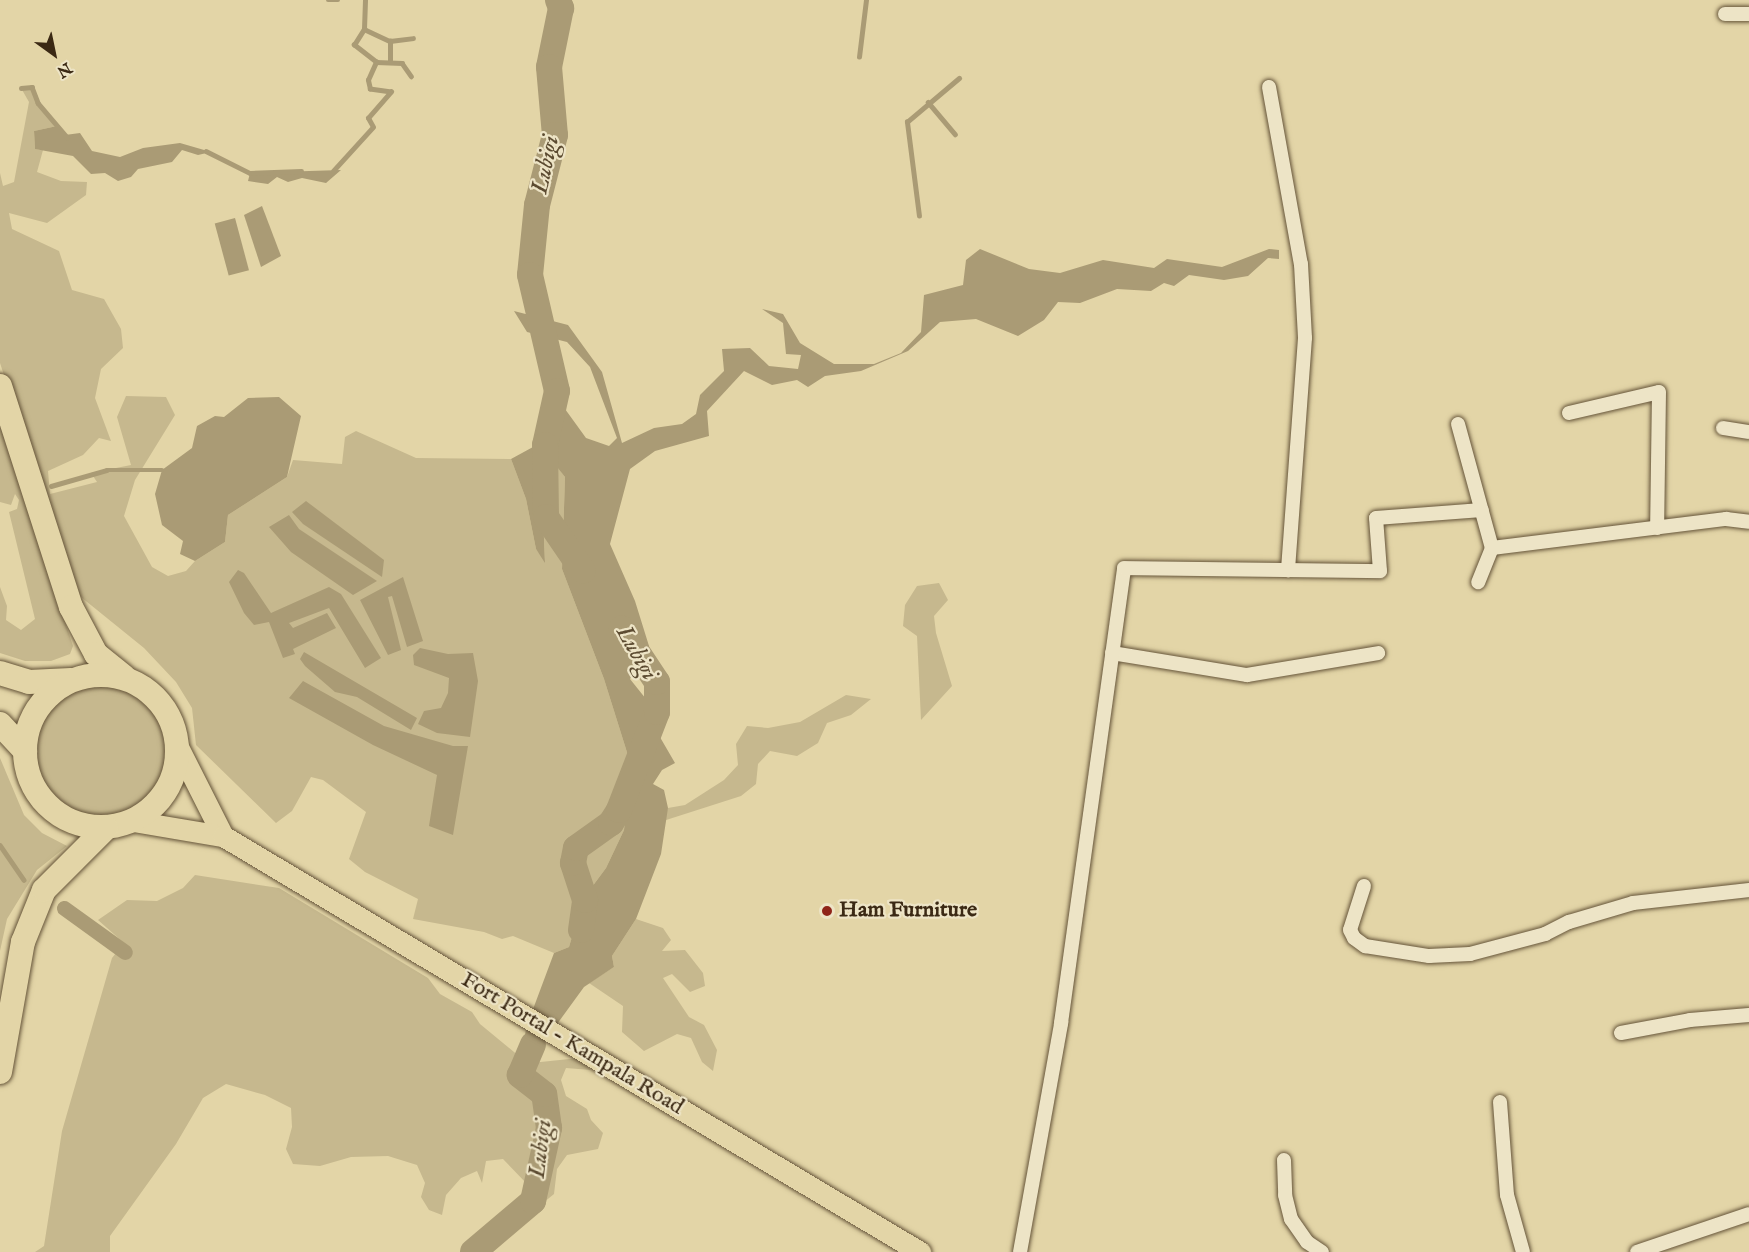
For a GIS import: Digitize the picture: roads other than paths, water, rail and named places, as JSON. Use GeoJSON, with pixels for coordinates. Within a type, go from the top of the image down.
{"type":"FeatureCollection","features":[{"type":"Feature","properties":{"kind":"highway"},"geometry":{"type":"LineString","coordinates":[[0,386],[71,607],[96,654],[127,679],[147,690],[163,705],[174,725],[178,747],[176,770],[167,791],[152,809],[133,821],[106,828],[85,826],[48,807],[35,791],[25,751],[28,728],[39,707],[55,690],[76,679]]}},
{"type":"Feature","properties":{"kind":"highway"},"geometry":{"type":"LineString","coordinates":[[0,673],[29,682],[101,675],[127,679]]}},
{"type":"Feature","properties":{"kind":"highway"},"geometry":{"type":"LineString","coordinates":[[0,724],[25,751]]}},
{"type":"Feature","properties":{"kind":"highway"},"geometry":{"type":"LineString","coordinates":[[0,1072],[23,942],[44,890],[106,828]]}},
{"type":"Feature","properties":{"kind":"main road"},"geometry":{"type":"LineString","coordinates":[[178,747],[223,836]]}},
{"type":"Feature","properties":{"kind":"main road"},"geometry":{"type":"LineString","coordinates":[[133,821],[223,836]]}},
{"type":"Feature","properties":{"kind":"main road","name":"Fort Portal - Kampala Road"},"geometry":{"type":"LineString","coordinates":[[223,836],[920,1252]]}},
{"type":"Feature","properties":{"kind":"street"},"geometry":{"type":"LineString","coordinates":[[1725,14],[1749,14]]}},
{"type":"Feature","properties":{"kind":"street"},"geometry":{"type":"LineString","coordinates":[[1269,87],[1301,264],[1305,338],[1288,570]]}},
{"type":"Feature","properties":{"kind":"street"},"geometry":{"type":"LineString","coordinates":[[1569,413],[1659,392],[1656,528]]}},
{"type":"Feature","properties":{"kind":"street"},"geometry":{"type":"LineString","coordinates":[[1458,424],[1492,548],[1478,582]]}},
{"type":"Feature","properties":{"kind":"street"},"geometry":{"type":"LineString","coordinates":[[1723,428],[1749,432]]}},
{"type":"Feature","properties":{"kind":"street"},"geometry":{"type":"LineString","coordinates":[[1020,1252],[1061,1023],[1124,568],[1380,572],[1376,518],[1482,510]]}},
{"type":"Feature","properties":{"kind":"street"},"geometry":{"type":"LineString","coordinates":[[1492,548],[1726,519],[1749,522]]}},
{"type":"Feature","properties":{"kind":"street"},"geometry":{"type":"LineString","coordinates":[[1112,653],[1247,675],[1378,653]]}},
{"type":"Feature","properties":{"kind":"street"},"geometry":{"type":"LineString","coordinates":[[1364,886],[1350,930],[1354,938],[1365,945],[1429,956],[1470,954],[1545,934],[1569,922],[1633,903],[1749,890]]}},
{"type":"Feature","properties":{"kind":"street"},"geometry":{"type":"LineString","coordinates":[[1621,1033],[1690,1020],[1749,1015]]}},
{"type":"Feature","properties":{"kind":"street"},"geometry":{"type":"LineString","coordinates":[[1500,1102],[1507,1195],[1523,1252]]}},
{"type":"Feature","properties":{"kind":"street"},"geometry":{"type":"LineString","coordinates":[[1284,1160],[1285,1195],[1291,1219],[1307,1242],[1322,1252]]}},
{"type":"Feature","properties":{"kind":"street"},"geometry":{"type":"LineString","coordinates":[[1637,1252],[1749,1214]]}},
{"type":"Feature","properties":{"kind":"water"},"geometry":{"type":"Polygon","coordinates":[[[57,126],[65,135],[80,133],[92,151],[120,157],[143,148],[180,143],[211,152],[198,155],[182,150],[172,162],[138,169],[131,177],[118,181],[105,173],[91,174],[73,156],[35,149],[34,131],[57,126]]]}},
{"type":"Feature","properties":{"kind":"water"},"geometry":{"type":"Polygon","coordinates":[[[341,170],[326,183],[302,178],[288,182],[277,177],[268,184],[248,181],[250,173],[341,170]]]}},
{"type":"Feature","properties":{"kind":"water"},"geometry":{"type":"Polygon","coordinates":[[[262,206],[281,256],[261,267],[244,215],[262,206]]]}},
{"type":"Feature","properties":{"kind":"water"},"geometry":{"type":"Polygon","coordinates":[[[235,218],[249,270],[229,276],[215,223],[235,218]]]}},
{"type":"Feature","properties":{"kind":"water"},"geometry":{"type":"Polygon","coordinates":[[[980,249],[1029,269],[1060,273],[1103,260],[1154,268],[1167,259],[1222,267],[1269,249],[1279,250],[1279,259],[1268,258],[1248,276],[1224,280],[1189,275],[1174,286],[1164,283],[1151,291],[1117,289],[1080,303],[1058,302],[1044,320],[1018,336],[976,319],[940,322],[908,351],[861,371],[825,376],[808,387],[797,380],[772,385],[744,371],[707,411],[709,436],[655,451],[630,469],[610,544],[635,601],[649,646],[630,679],[646,699],[657,732],[675,763],[662,770],[653,784],[664,790],[668,808],[661,854],[636,919],[612,956],[614,967],[584,987],[520,1075],[526,1028],[554,953],[569,947],[583,899],[606,868],[624,830],[631,765],[604,679],[562,569],[565,477],[549,457],[541,465],[545,563],[536,549],[526,499],[511,459],[533,447],[549,415],[552,391],[586,438],[609,446],[617,438],[590,367],[567,342],[527,332],[514,311],[568,325],[602,372],[622,443],[654,428],[682,424],[696,414],[700,395],[724,371],[722,349],[750,348],[769,366],[798,369],[801,355],[786,354],[783,323],[762,309],[783,314],[800,343],[834,364],[874,364],[901,353],[921,332],[924,295],[963,285],[966,260],[980,249]]]}},
{"type":"Feature","properties":{"kind":"water"},"geometry":{"type":"Polygon","coordinates":[[[279,397],[301,416],[287,477],[228,515],[225,542],[195,561],[180,554],[183,541],[162,525],[155,494],[162,470],[192,448],[197,426],[215,416],[224,417],[248,398],[279,397]]]}},
{"type":"Feature","properties":{"kind":"water"},"geometry":{"type":"Polygon","coordinates":[[[306,501],[384,560],[382,577],[303,524],[292,512],[306,501]]]}},
{"type":"Feature","properties":{"kind":"water"},"geometry":{"type":"Polygon","coordinates":[[[289,515],[299,529],[377,581],[353,595],[291,552],[269,527],[289,515]]]}},
{"type":"Feature","properties":{"kind":"water"},"geometry":{"type":"Polygon","coordinates":[[[238,570],[244,573],[271,613],[329,587],[341,594],[381,658],[365,668],[329,608],[289,623],[293,628],[327,613],[336,628],[293,649],[295,654],[283,658],[269,622],[254,625],[244,613],[229,582],[238,570]]]}},
{"type":"Feature","properties":{"kind":"water"},"geometry":{"type":"Polygon","coordinates":[[[403,577],[423,641],[407,647],[392,596],[388,597],[401,650],[388,655],[360,600],[403,577]]]}},
{"type":"Feature","properties":{"kind":"water"},"geometry":{"type":"Polygon","coordinates":[[[420,648],[448,654],[473,653],[478,681],[470,737],[437,733],[418,724],[424,711],[441,708],[448,693],[449,678],[414,665],[413,655],[420,648]]]}},
{"type":"Feature","properties":{"kind":"water"},"geometry":{"type":"Polygon","coordinates":[[[304,652],[417,718],[411,730],[357,697],[335,692],[305,666],[300,659],[304,652]]]}},
{"type":"Feature","properties":{"kind":"water"},"geometry":{"type":"Polygon","coordinates":[[[303,681],[384,726],[453,746],[468,746],[453,835],[429,826],[437,775],[373,745],[289,698],[303,681]]]}},
{"type":"Feature","properties":{"kind":"water"},"geometry":{"type":"Polygon","coordinates":[[[529,1196],[538,1207],[517,1222],[491,1252],[461,1252],[472,1237],[529,1196]]]}},
{"type":"Feature","properties":{"kind":"waterway"},"geometry":{"type":"LineString","coordinates":[[328,0],[338,0]]}},
{"type":"Feature","properties":{"kind":"waterway"},"geometry":{"type":"LineString","coordinates":[[333,171],[373,127],[368,118],[391,92],[370,89],[368,80],[376,62],[354,45],[364,29],[365,0]]}},
{"type":"Feature","properties":{"kind":"waterway","name":"Lubigi"},"geometry":{"type":"LineString","coordinates":[[558,0],[561,8],[549,67],[555,135],[537,205],[530,275],[557,391],[545,445],[546,517],[583,571]]}},
{"type":"Feature","properties":{"kind":"waterway"},"geometry":{"type":"LineString","coordinates":[[859,57],[866,0]]}},
{"type":"Feature","properties":{"kind":"waterway"},"geometry":{"type":"LineString","coordinates":[[364,29],[390,41]]}},
{"type":"Feature","properties":{"kind":"waterway"},"geometry":{"type":"LineString","coordinates":[[390,61],[390,41],[413,38]]}},
{"type":"Feature","properties":{"kind":"waterway"},"geometry":{"type":"LineString","coordinates":[[376,62],[402,63],[411,76]]}},
{"type":"Feature","properties":{"kind":"waterway"},"geometry":{"type":"LineString","coordinates":[[919,216],[907,122],[959,78]]}},
{"type":"Feature","properties":{"kind":"waterway"},"geometry":{"type":"LineString","coordinates":[[21,88],[32,87],[38,103],[67,137]]}},
{"type":"Feature","properties":{"kind":"waterway"},"geometry":{"type":"LineString","coordinates":[[928,102],[955,134]]}},
{"type":"Feature","properties":{"kind":"waterway"},"geometry":{"type":"LineString","coordinates":[[206,151],[250,173],[301,171]]}},
{"type":"Feature","properties":{"kind":"waterway"},"geometry":{"type":"LineString","coordinates":[[51,486],[107,470],[162,470]]}},
{"type":"Feature","properties":{"kind":"waterway","name":"Lubigi"},"geometry":{"type":"LineString","coordinates":[[581,930],[585,900],[573,863],[576,848],[611,823],[619,810],[657,712],[657,682],[622,629]]}},
{"type":"Feature","properties":{"kind":"waterway"},"geometry":{"type":"LineString","coordinates":[[0,845],[24,880]]}},
{"type":"Feature","properties":{"kind":"waterway"},"geometry":{"type":"LineString","coordinates":[[64,908],[125,952]]}},
{"type":"Feature","properties":{"kind":"waterway","name":"Lubigi"},"geometry":{"type":"LineString","coordinates":[[473,1252],[533,1201],[549,1128],[544,1094],[520,1075],[533,1045]]}},
{"type":"Feature","properties":{"kind":"place","name":"Ham Furniture"},"geometry":{"type":"Point","coordinates":[827,911]}}]}
